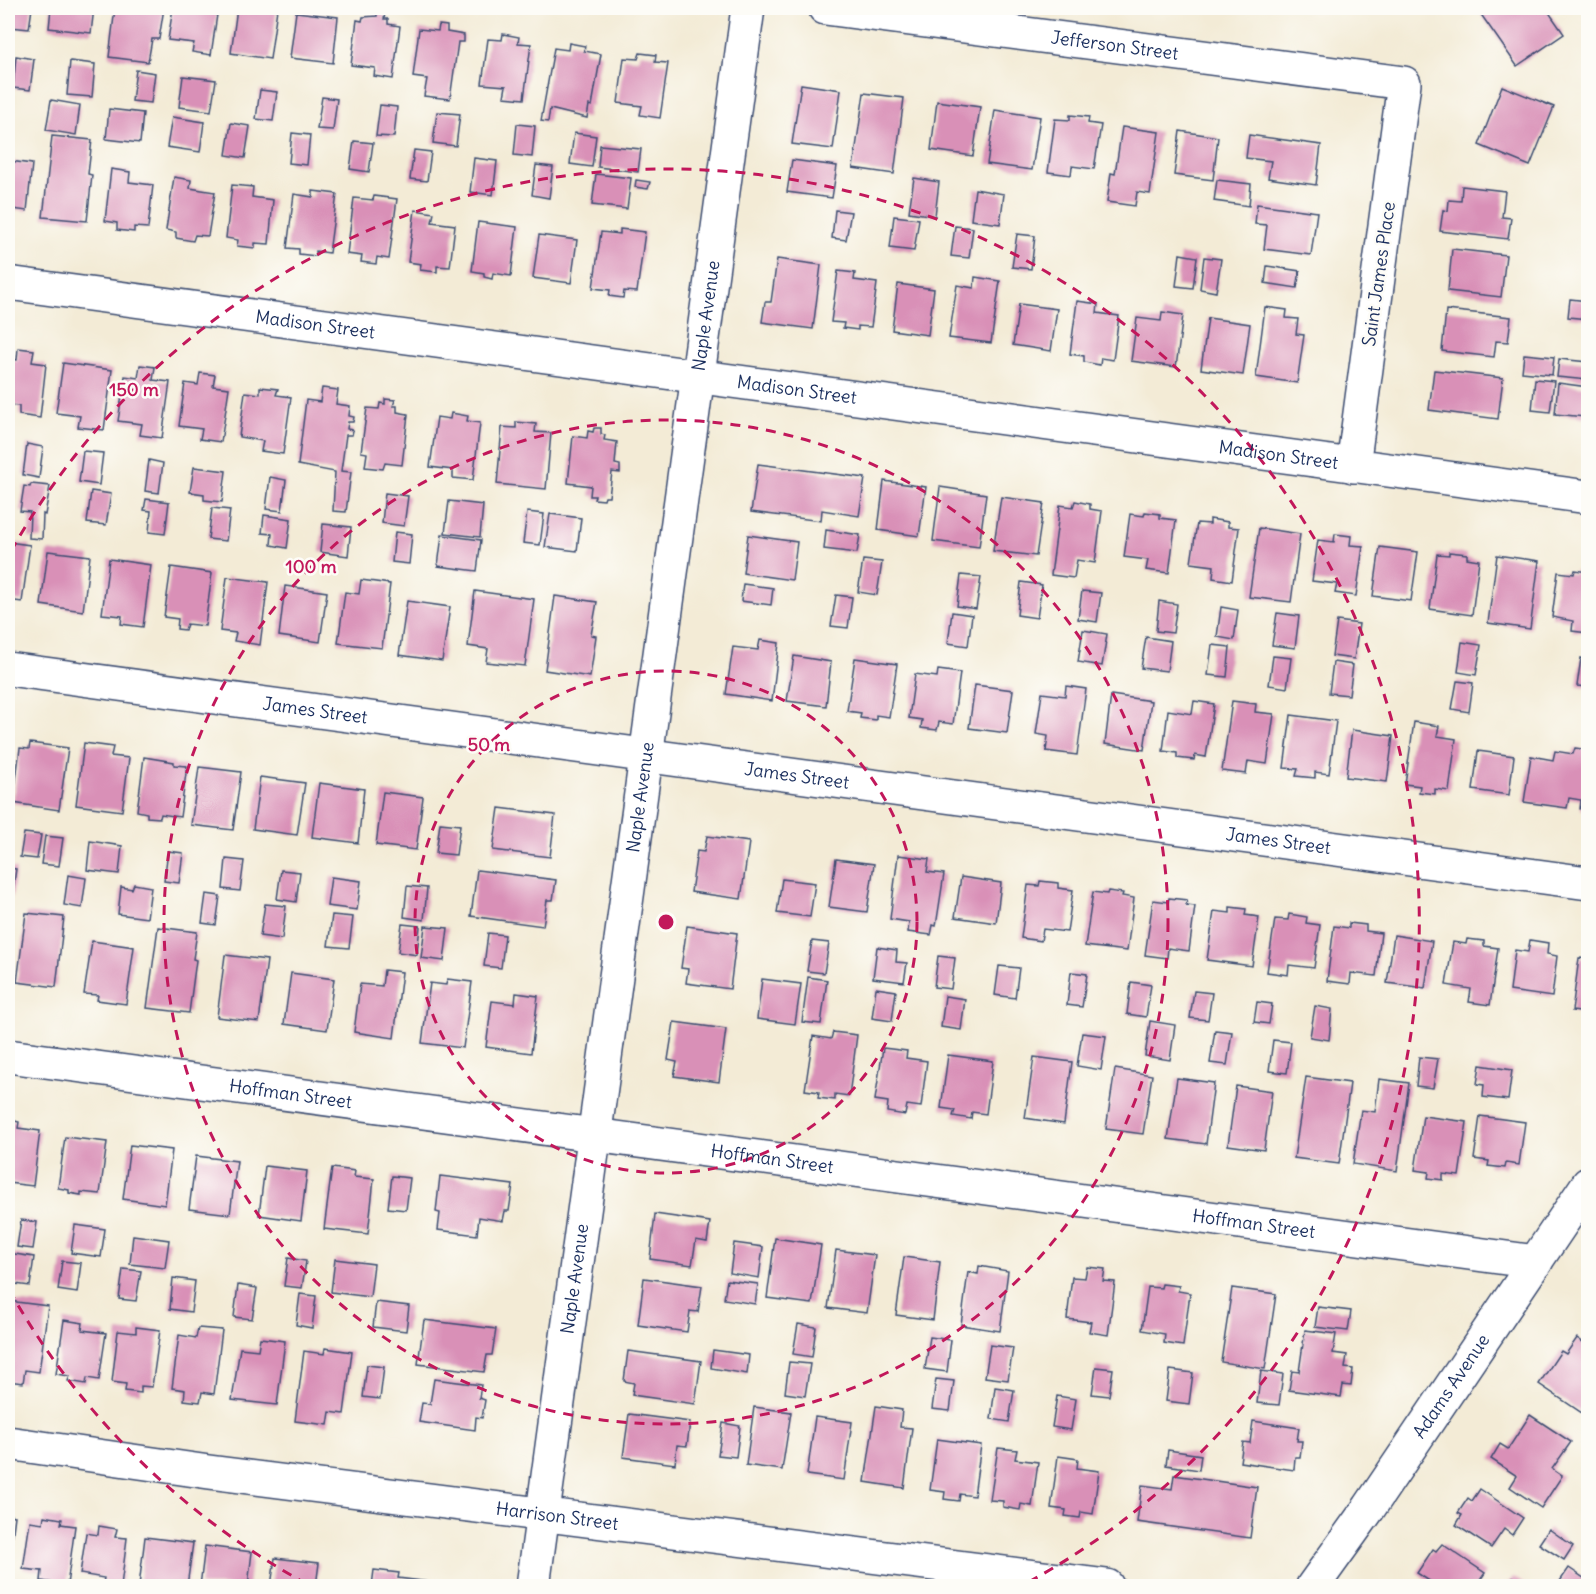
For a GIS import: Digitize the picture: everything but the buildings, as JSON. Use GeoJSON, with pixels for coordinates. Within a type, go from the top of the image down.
{"type":"FeatureCollection","features":[{"type":"Feature","properties":{"kind":"street","name":"Naple Avenue"},"geometry":{"type":"LineString","coordinates":[[534,1587],[748,8]]}},
{"type":"Feature","properties":{"kind":"street","name":"Jefferson Street"},"geometry":{"type":"LineString","coordinates":[[825,8],[1404,83]]}},
{"type":"Feature","properties":{"kind":"street","name":"Saint James Place"},"geometry":{"type":"LineString","coordinates":[[1353,465],[1404,83]]}},
{"type":"Feature","properties":{"kind":"street","name":"Madison Street"},"geometry":{"type":"LineString","coordinates":[[8,283],[1588,497]]}},
{"type":"Feature","properties":{"kind":"street","name":"James Street"},"geometry":{"type":"LineString","coordinates":[[8,669],[1588,883]]}},
{"type":"Feature","properties":{"kind":"street","name":"Hoffman Street"},"geometry":{"type":"LineString","coordinates":[[8,1056],[1536,1262]]}},
{"type":"Feature","properties":{"kind":"street","name":"Adams Avenue"},"geometry":{"type":"LineString","coordinates":[[1313,1587],[1376,1498],[1588,1184]]}},
{"type":"Feature","properties":{"kind":"street","name":"Harrison Street"},"geometry":{"type":"LineString","coordinates":[[8,1443],[209,1472],[1107,1587]]}}]}
